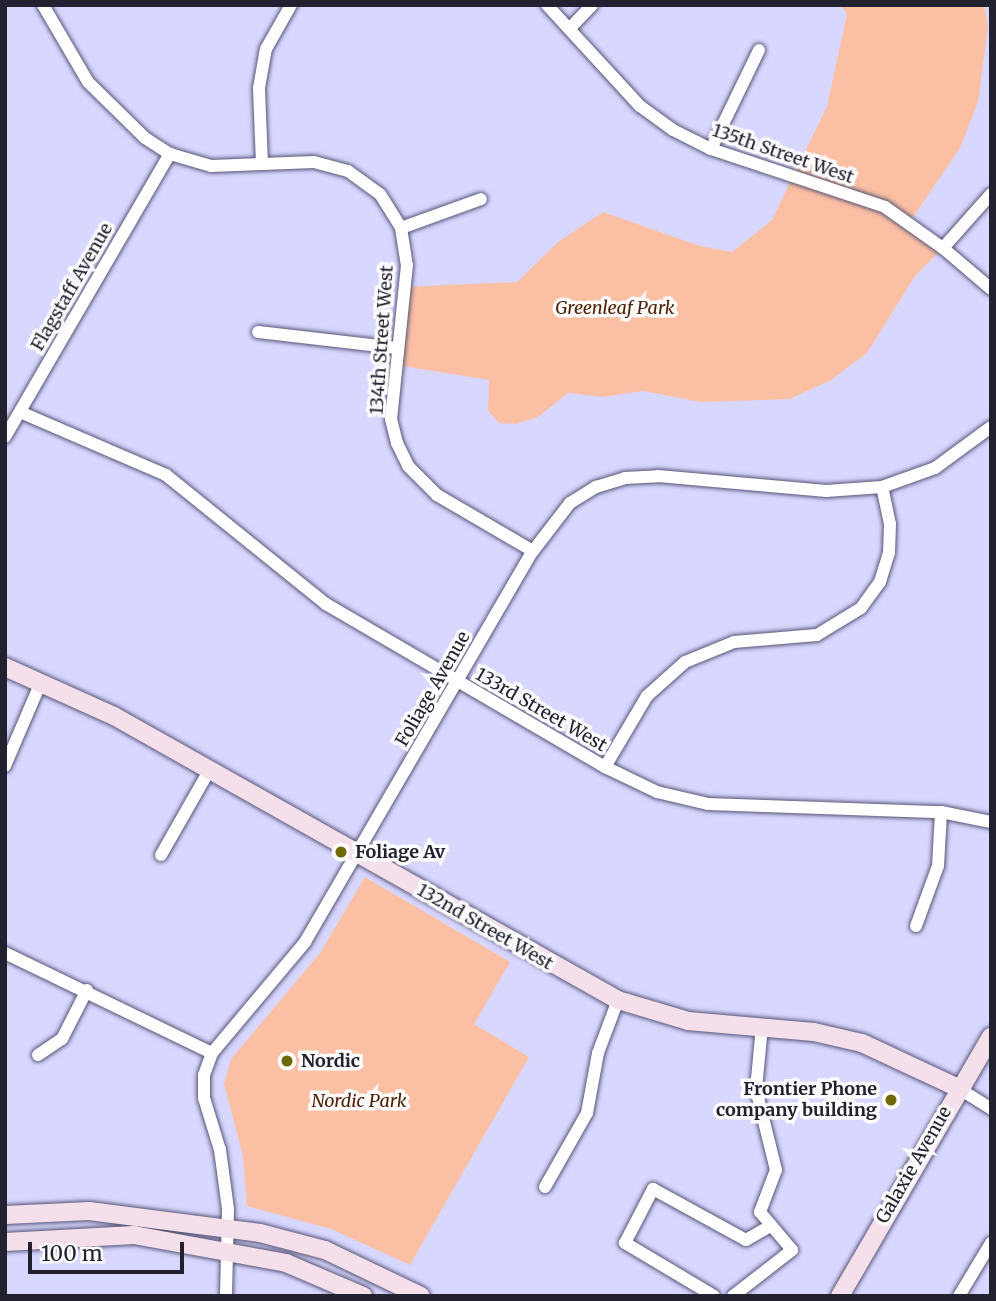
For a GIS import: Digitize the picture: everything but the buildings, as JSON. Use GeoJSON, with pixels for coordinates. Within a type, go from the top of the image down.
{"type":"FeatureCollection","features":[{"type":"Feature","properties":{"kind":"street","name":"134th Street West"},"geometry":{"type":"LineString","coordinates":[[43,5],[88,82],[145,138],[170,154],[211,166],[314,162],[348,171],[380,194],[401,228],[407,265],[391,419],[408,466],[437,495],[533,551]]}},
{"type":"Feature","properties":{"kind":"street"},"geometry":{"type":"LineString","coordinates":[[262,164],[259,88],[266,49],[291,5]]}},
{"type":"Feature","properties":{"kind":"street","name":"135th Street West"},"geometry":{"type":"LineString","coordinates":[[547,5],[571,27],[640,106],[673,130],[711,149],[885,207],[943,248],[991,289]]}},
{"type":"Feature","properties":{"kind":"street"},"geometry":{"type":"LineString","coordinates":[[571,27],[592,5]]}},
{"type":"Feature","properties":{"kind":"street"},"geometry":{"type":"LineString","coordinates":[[711,149],[759,50]]}},
{"type":"Feature","properties":{"kind":"street","name":"Flagstaff Avenue"},"geometry":{"type":"LineString","coordinates":[[5,437],[170,154]]}},
{"type":"Feature","properties":{"kind":"street"},"geometry":{"type":"LineString","coordinates":[[943,248],[991,194]]}},
{"type":"Feature","properties":{"kind":"street"},"geometry":{"type":"LineString","coordinates":[[401,228],[481,199]]}},
{"type":"Feature","properties":{"kind":"street"},"geometry":{"type":"LineString","coordinates":[[258,332],[397,348]]}},
{"type":"Feature","properties":{"kind":"street","name":"133rd Street West"},"geometry":{"type":"LineString","coordinates":[[20,412],[166,475],[326,604],[606,767],[657,792],[708,804],[941,813],[991,822]]}},
{"type":"Feature","properties":{"kind":"street","name":"Foliage Avenue"},"geometry":{"type":"LineString","coordinates":[[226,1296],[228,1227],[220,1150],[204,1098],[204,1075],[212,1053],[305,942],[359,855],[533,551],[570,503],[596,486],[625,478],[658,476],[826,491],[882,487],[934,468],[991,426]]}},
{"type":"Feature","properties":{"kind":"street"},"geometry":{"type":"LineString","coordinates":[[606,767],[647,696],[685,662],[734,642],[817,635],[841,625],[861,608],[880,582],[890,553],[890,524],[882,487]]}},
{"type":"Feature","properties":{"kind":"street","name":"132nd Street West"},"geometry":{"type":"LineString","coordinates":[[5,667],[114,716],[618,1000],[688,1021],[762,1027],[862,1043],[958,1088],[991,1109]]}},
{"type":"Feature","properties":{"kind":"street"},"geometry":{"type":"LineString","coordinates":[[5,766],[41,682]]}},
{"type":"Feature","properties":{"kind":"street"},"geometry":{"type":"LineString","coordinates":[[161,855],[210,769]]}},
{"type":"Feature","properties":{"kind":"street"},"geometry":{"type":"LineString","coordinates":[[916,926],[938,866],[941,813]]}},
{"type":"Feature","properties":{"kind":"street"},"geometry":{"type":"LineString","coordinates":[[5,953],[87,990],[212,1053]]}},
{"type":"Feature","properties":{"kind":"street"},"geometry":{"type":"LineString","coordinates":[[38,1055],[62,1039],[87,990]]}},
{"type":"Feature","properties":{"kind":"street"},"geometry":{"type":"LineString","coordinates":[[545,1187],[587,1113],[598,1053],[618,1000]]}},
{"type":"Feature","properties":{"kind":"street"},"geometry":{"type":"LineString","coordinates":[[733,1296],[792,1250],[760,1212],[776,1170],[756,1089],[762,1027]]}},
{"type":"Feature","properties":{"kind":"street","name":"Galaxie Avenue"},"geometry":{"type":"LineString","coordinates":[[840,1296],[958,1088],[991,1037]]}},
{"type":"Feature","properties":{"kind":"street"},"geometry":{"type":"LineString","coordinates":[[714,1296],[625,1243],[653,1189],[746,1240],[770,1226]]}},
{"type":"Feature","properties":{"kind":"street"},"geometry":{"type":"LineString","coordinates":[[5,1215],[89,1210],[228,1227],[325,1250],[421,1296]]}},
{"type":"Feature","properties":{"kind":"street"},"geometry":{"type":"LineString","coordinates":[[5,1242],[134,1235],[286,1263],[363,1296]]}},
{"type":"Feature","properties":{"kind":"street"},"geometry":{"type":"LineString","coordinates":[[959,1296],[991,1243]]}},
{"type":"Feature","properties":{"kind":"green space","name":"Greenleaf Park"},"geometry":{"type":"Polygon","coordinates":[[[840,5],[984,5],[988,27],[978,102],[960,148],[909,223],[943,248],[915,276],[867,353],[831,380],[790,399],[701,402],[643,391],[603,397],[568,393],[538,417],[516,424],[499,423],[488,411],[489,380],[396,365],[404,287],[517,282],[558,242],[603,212],[700,246],[732,252],[772,220],[827,106],[847,14],[840,5]]]}},
{"type":"Feature","properties":{"kind":"green space","name":"Nordic Park"},"geometry":{"type":"Polygon","coordinates":[[[365,877],[510,962],[474,1024],[529,1057],[410,1265],[331,1229],[247,1206],[243,1156],[224,1084],[231,1059],[320,953],[365,877]]]}},
{"type":"Feature","properties":{"kind":"place","name":"Foliage Av"},"geometry":{"type":"Point","coordinates":[341,852]}},
{"type":"Feature","properties":{"kind":"place","name":"Nordic"},"geometry":{"type":"Point","coordinates":[287,1061]}},
{"type":"Feature","properties":{"kind":"place","name":"Frontier Phone company building"},"geometry":{"type":"Point","coordinates":[891,1100]}}]}
